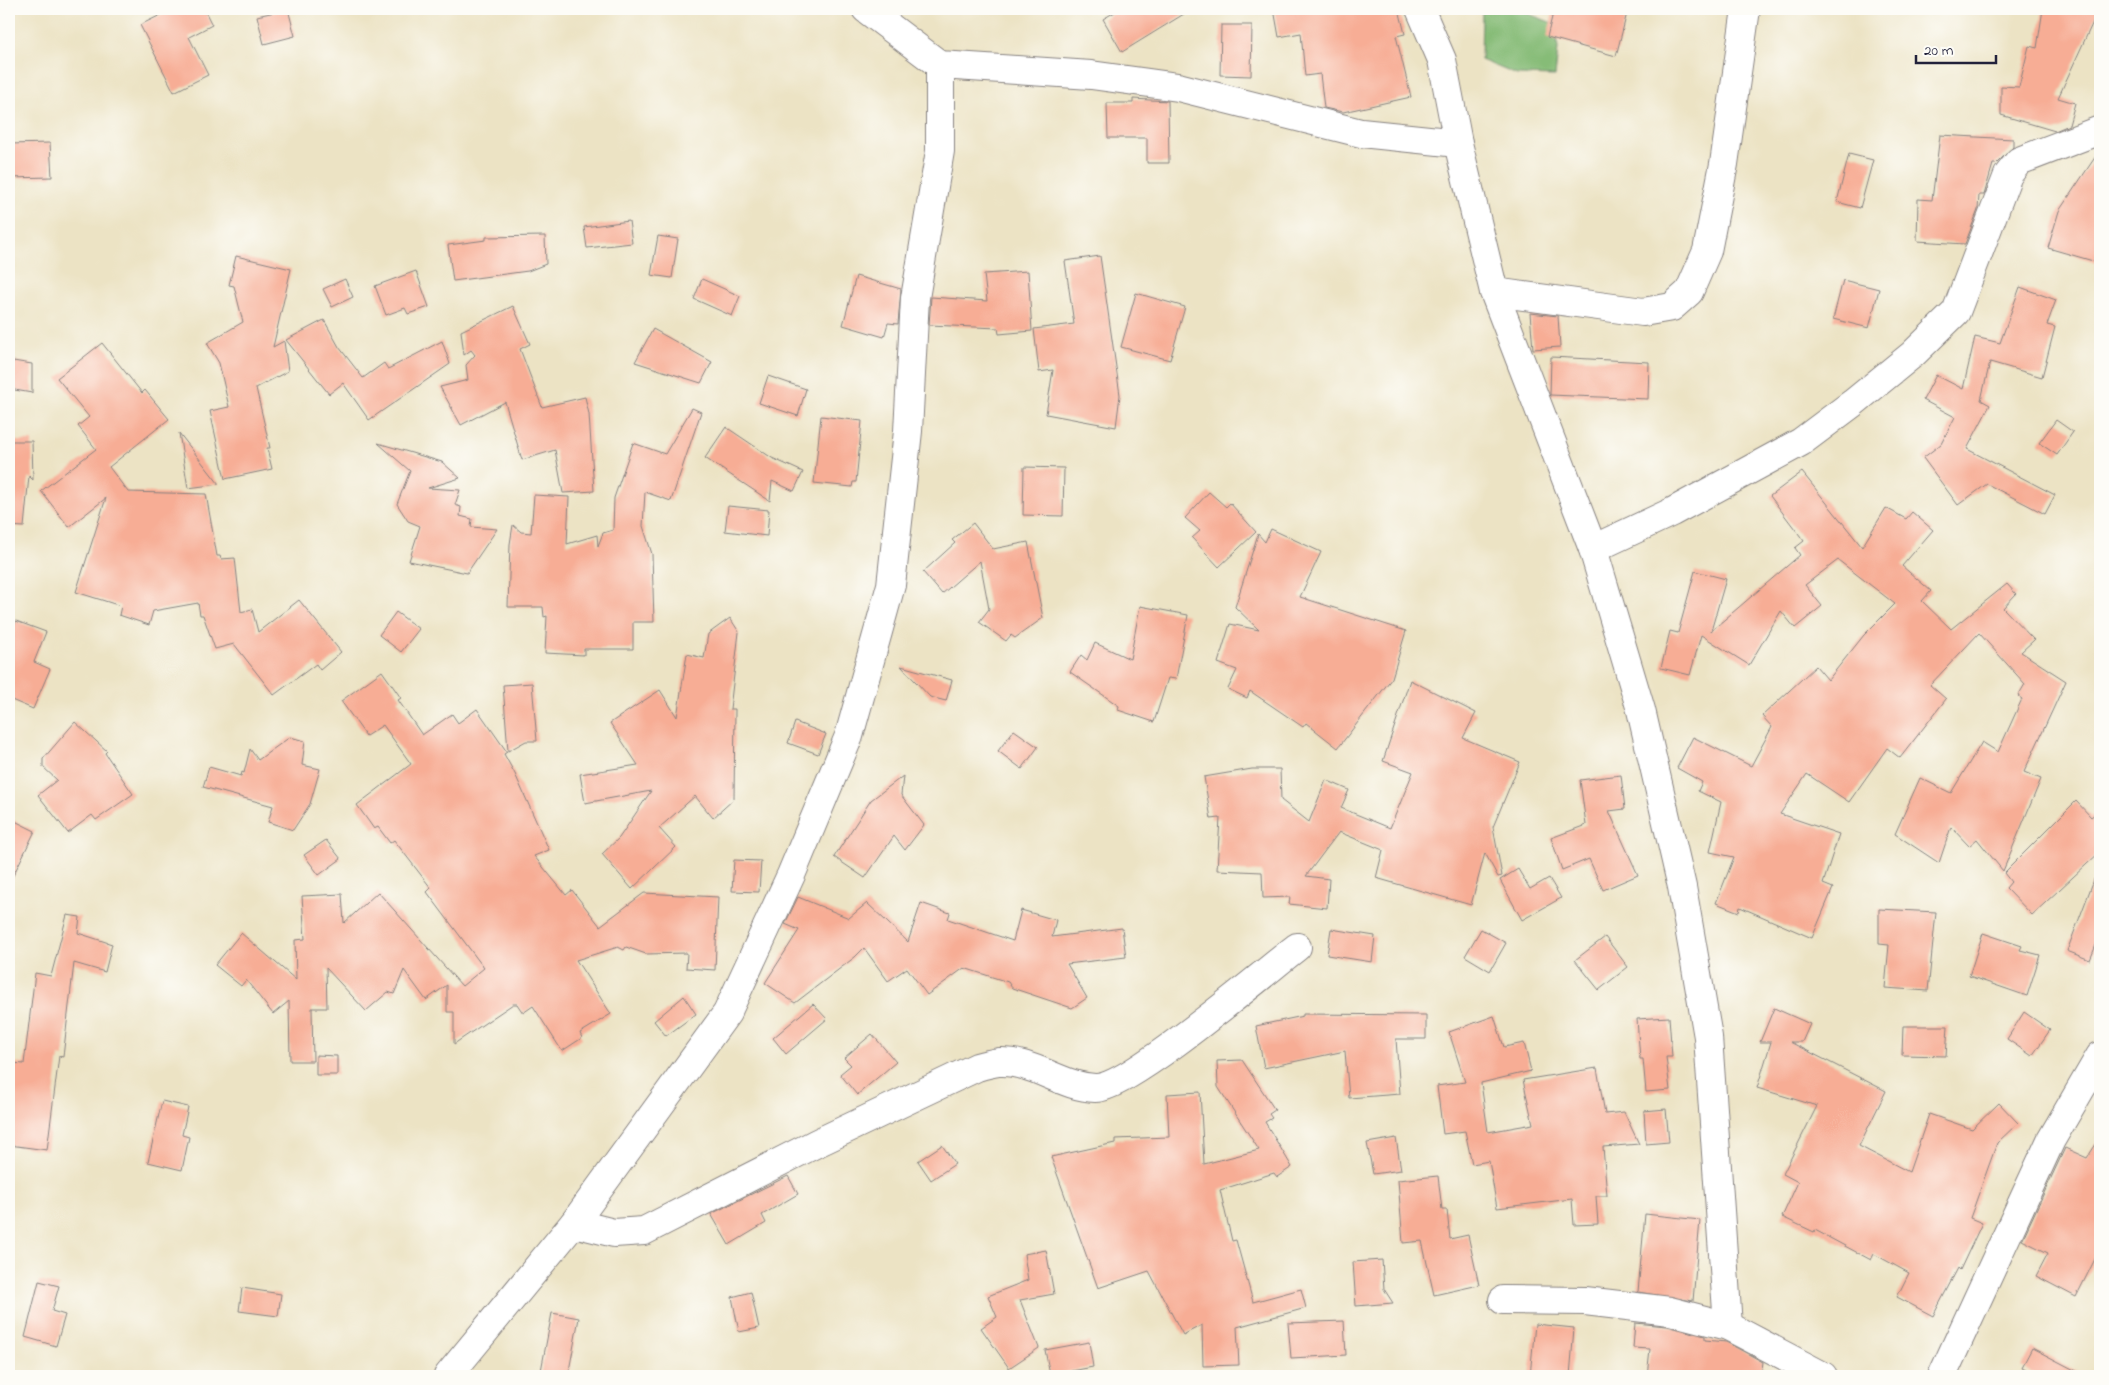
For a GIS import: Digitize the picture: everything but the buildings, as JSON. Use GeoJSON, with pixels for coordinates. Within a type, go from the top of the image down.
{"type":"FeatureCollection","features":[{"type":"Feature","properties":{"kind":"street"},"geometry":{"type":"LineString","coordinates":[[866,9],[940,64],[1091,75],[1178,87],[1361,133],[1458,143]]}},
{"type":"Feature","properties":{"kind":"street"},"geometry":{"type":"LineString","coordinates":[[1420,9],[1442,60],[1458,143],[1494,292],[1593,549],[1640,710],[1665,813],[1682,887],[1708,1037],[1728,1326]]}},
{"type":"Feature","properties":{"kind":"street"},"geometry":{"type":"LineString","coordinates":[[1494,292],[1643,312],[1672,307],[1689,292],[1708,252],[1724,164],[1746,9]]}},
{"type":"Feature","properties":{"kind":"street"},"geometry":{"type":"LineString","coordinates":[[448,1376],[574,1223],[727,1013],[791,875],[849,736],[892,585],[908,431],[916,298],[940,151],[940,64]]}},
{"type":"Feature","properties":{"kind":"street"},"geometry":{"type":"LineString","coordinates":[[1593,549],[1672,512],[1801,442],[1913,354],[1956,312],[2008,175],[2019,161],[2100,130]]}},
{"type":"Feature","properties":{"kind":"street"},"geometry":{"type":"LineString","coordinates":[[574,1223],[614,1232],[644,1231],[815,1144],[977,1067],[1000,1062],[1025,1066],[1064,1082],[1096,1088],[1128,1076],[1173,1045],[1298,947]]}},
{"type":"Feature","properties":{"kind":"street"},"geometry":{"type":"LineString","coordinates":[[1942,1376],[2051,1140],[2100,1056]]}},
{"type":"Feature","properties":{"kind":"street"},"geometry":{"type":"LineString","coordinates":[[1503,1300],[1585,1301],[1670,1311],[1728,1326],[1823,1376]]}},
{"type":"Feature","properties":{"kind":"green space"},"geometry":{"type":"Polygon","coordinates":[[[1482,9],[1516,9],[1555,24],[1558,49],[1555,76],[1517,75],[1481,60],[1482,9]]]}}]}
